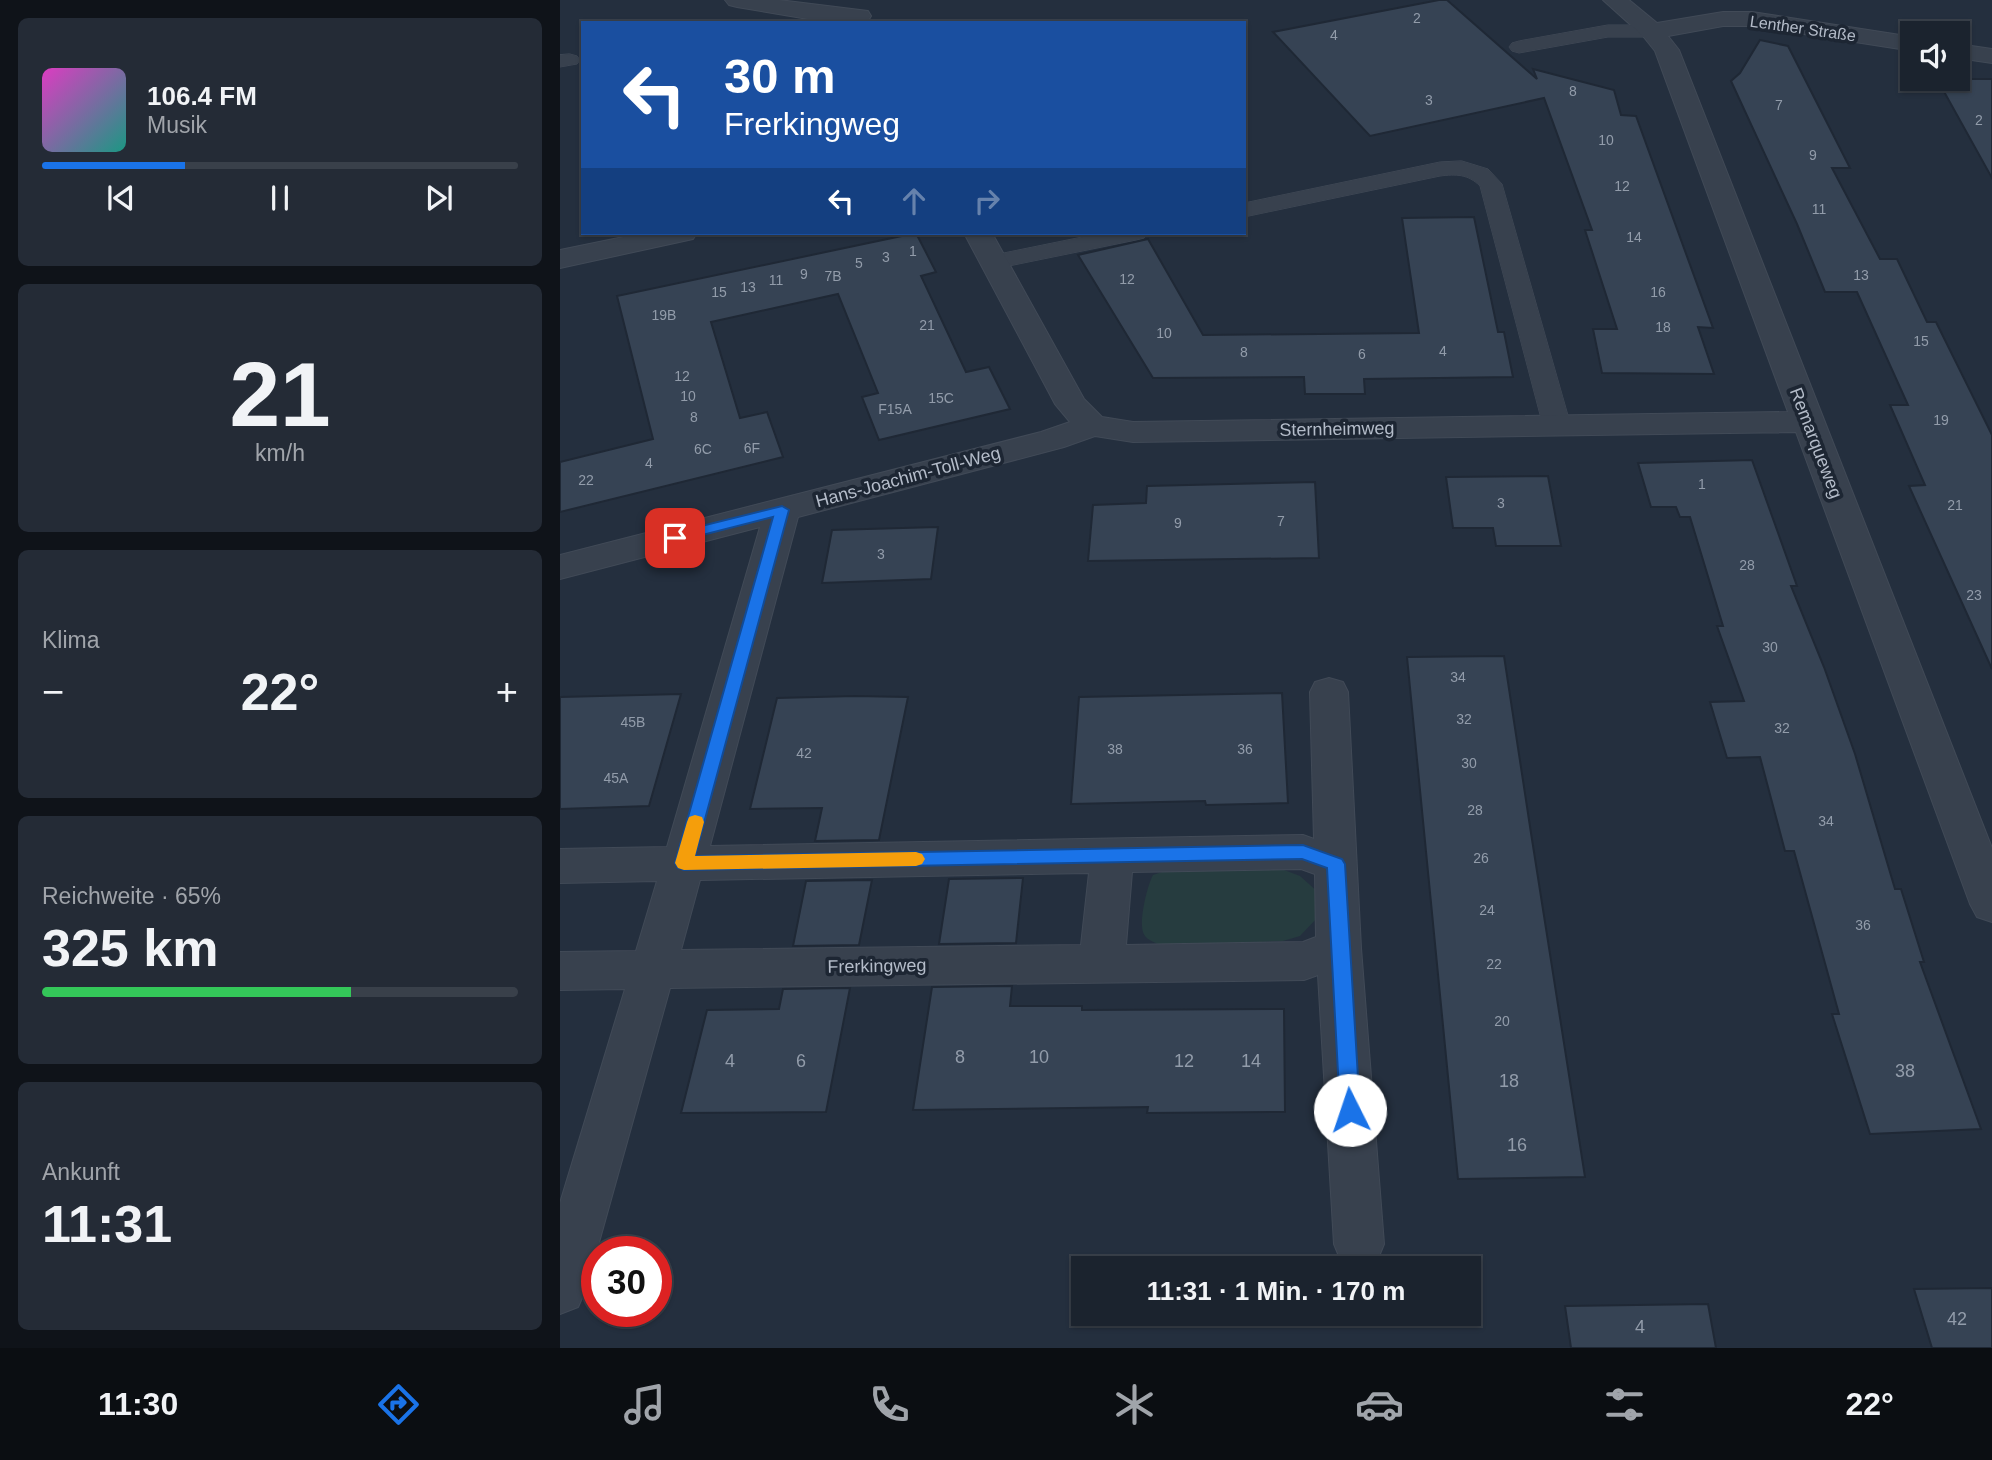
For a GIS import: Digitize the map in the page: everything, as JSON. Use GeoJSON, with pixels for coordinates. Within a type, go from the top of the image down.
{"type":"FeatureCollection","features":[{"type":"Feature","properties":{"kind":"street"},"geometry":{"type":"LineString","coordinates":[[737,0],[820,14],[863,13]]}},
{"type":"Feature","properties":{"kind":"street","name":"Remarqueweg"},"geometry":{"type":"LineString","coordinates":[[1615,0],[1652,31],[1667,50],[1992,904]]}},
{"type":"Feature","properties":{"kind":"street","name":"Lenther Straße"},"geometry":{"type":"LineString","coordinates":[[1652,31],[1723,19],[1752,19],[1900,42]]}},
{"type":"Feature","properties":{"kind":"street"},"geometry":{"type":"LineString","coordinates":[[1970,53],[1992,56]]}},
{"type":"Feature","properties":{"kind":"street"},"geometry":{"type":"LineString","coordinates":[[560,259],[674,235]]}},
{"type":"Feature","properties":{"kind":"street"},"geometry":{"type":"LineString","coordinates":[[979,235],[1071,404],[1092,425]]}},
{"type":"Feature","properties":{"kind":"street","name":"Sternheimweg"},"geometry":{"type":"LineString","coordinates":[[1092,425],[1133,432],[1808,422]]}},
{"type":"Feature","properties":{"kind":"street","name":"Hans-Joachim-Toll-Weg"},"geometry":{"type":"LineString","coordinates":[[560,567],[1052,440],[1092,425]]}},
{"type":"Feature","properties":{"kind":"street"},"geometry":{"type":"LineString","coordinates":[[560,1289],[684,863],[782,510]]}},
{"type":"Feature","properties":{"kind":"street"},"geometry":{"type":"LineString","coordinates":[[1329,692],[1339,948],[1359,1244]]}},
{"type":"Feature","properties":{"kind":"street"},"geometry":{"type":"LineString","coordinates":[[560,866],[1303,852],[1336,864]]}},
{"type":"Feature","properties":{"kind":"street"},"geometry":{"type":"LineString","coordinates":[[1102,963],[1112,855]]}},
{"type":"Feature","properties":{"kind":"street","name":"Frerkingweg"},"geometry":{"type":"LineString","coordinates":[[560,971],[1304,961],[1339,948]]}},
{"type":"Feature","properties":{"kind":"lane"},"geometry":{"type":"LineString","coordinates":[[1519,47],[1608,31],[1652,31]]}},
{"type":"Feature","properties":{"kind":"lane"},"geometry":{"type":"LineString","coordinates":[[1246,210],[1440,169],[1464,167],[1479,172],[1491,184],[1557,426]]}},
{"type":"Feature","properties":{"kind":"lane"},"geometry":{"type":"LineString","coordinates":[[995,262],[1126,235]]}},
{"type":"Feature","properties":{"kind":"green space"},"geometry":{"type":"Polygon","coordinates":[[[1279,868],[1300,876],[1319,893],[1318,917],[1300,936],[1283,941],[1162,946],[1144,935],[1143,912],[1153,875],[1171,869],[1279,868]]]}},
{"type":"Feature","properties":{"kind":"building"},"geometry":{"type":"Polygon","coordinates":[[[1447,0],[1537,79],[1533,69],[1614,90],[1621,115],[1636,116],[1713,328],[1698,327],[1714,374],[1602,373],[1593,329],[1617,329],[1585,230],[1592,230],[1544,98],[1370,136],[1273,32],[1447,0]]]}},
{"type":"Feature","properties":{"kind":"building"},"geometry":{"type":"Polygon","coordinates":[[[1760,40],[1788,46],[1850,168],[1832,168],[1880,259],[1897,259],[1927,322],[1936,322],[1992,435],[1992,669],[1909,486],[1925,485],[1890,405],[1908,405],[1857,292],[1825,292],[1731,81],[1740,73],[1760,40]]]}},
{"type":"Feature","properties":{"kind":"building"},"geometry":{"type":"Polygon","coordinates":[[[1970,79],[1992,79],[1992,178],[1944,91],[1970,91],[1970,79]]]}},
{"type":"Feature","properties":{"kind":"building"},"geometry":{"type":"Polygon","coordinates":[[[1474,217],[1498,332],[1504,332],[1513,377],[1364,379],[1365,394],[1305,394],[1304,377],[1153,378],[1078,255],[1148,239],[1203,335],[1419,333],[1402,218],[1474,217]]]}},
{"type":"Feature","properties":{"kind":"building"},"geometry":{"type":"Polygon","coordinates":[[[917,235],[936,272],[921,276],[966,372],[989,367],[1010,409],[879,440],[862,397],[878,393],[838,294],[711,322],[740,418],[767,412],[783,457],[560,512],[560,462],[653,439],[617,296],[917,235]]]}},
{"type":"Feature","properties":{"kind":"building"},"geometry":{"type":"Polygon","coordinates":[[[1752,460],[1797,586],[1791,586],[1855,754],[1895,889],[1901,889],[1924,962],[1920,962],[1981,1129],[1870,1134],[1832,1014],[1839,1014],[1794,851],[1785,851],[1760,757],[1727,758],[1710,702],[1744,701],[1717,626],[1723,626],[1690,517],[1680,517],[1676,507],[1651,507],[1638,463],[1752,460]]]}},
{"type":"Feature","properties":{"kind":"building"},"geometry":{"type":"Polygon","coordinates":[[[1548,476],[1561,546],[1496,546],[1493,528],[1453,528],[1446,477],[1548,476]]]}},
{"type":"Feature","properties":{"kind":"building"},"geometry":{"type":"Polygon","coordinates":[[[1315,482],[1319,558],[1088,561],[1093,505],[1146,503],[1147,486],[1315,482]]]}},
{"type":"Feature","properties":{"kind":"building"},"geometry":{"type":"Polygon","coordinates":[[[938,527],[931,579],[822,583],[832,530],[938,527]]]}},
{"type":"Feature","properties":{"kind":"building"},"geometry":{"type":"Polygon","coordinates":[[[1504,656],[1585,1177],[1458,1179],[1407,657],[1504,656]]]}},
{"type":"Feature","properties":{"kind":"building"},"geometry":{"type":"Polygon","coordinates":[[[1282,693],[1288,803],[1206,805],[1205,801],[1071,804],[1079,697],[1282,693]]]}},
{"type":"Feature","properties":{"kind":"building"},"geometry":{"type":"Polygon","coordinates":[[[681,694],[649,806],[560,809],[560,697],[681,694]]]}},
{"type":"Feature","properties":{"kind":"building"},"geometry":{"type":"Polygon","coordinates":[[[908,697],[879,840],[815,841],[822,808],[750,809],[777,698],[908,697]]]}},
{"type":"Feature","properties":{"kind":"building"},"geometry":{"type":"Polygon","coordinates":[[[1023,878],[1016,943],[939,944],[949,879],[1023,878]]]}},
{"type":"Feature","properties":{"kind":"building"},"geometry":{"type":"Polygon","coordinates":[[[872,880],[859,945],[793,946],[806,881],[872,880]]]}},
{"type":"Feature","properties":{"kind":"building"},"geometry":{"type":"Polygon","coordinates":[[[1012,986],[1010,1006],[1082,1006],[1082,1010],[1284,1009],[1285,1112],[1147,1113],[1148,1107],[913,1110],[932,987],[1012,986]]]}},
{"type":"Feature","properties":{"kind":"building"},"geometry":{"type":"Polygon","coordinates":[[[850,988],[826,1112],[681,1113],[707,1010],[779,1009],[783,989],[850,988]]]}},
{"type":"Feature","properties":{"kind":"building"},"geometry":{"type":"Polygon","coordinates":[[[1992,1288],[1992,1348],[1932,1348],[1914,1289],[1992,1288]]]}},
{"type":"Feature","properties":{"kind":"building"},"geometry":{"type":"Polygon","coordinates":[[[1708,1304],[1716,1348],[1571,1348],[1565,1306],[1708,1304]]]}},
{"type":"Feature","properties":{"kind":"slow traffic"},"geometry":{"type":"LineString","coordinates":[[695,822],[684,863],[916,859]]}},
{"type":"Feature","properties":{"kind":"route"},"geometry":{"type":"LineString","coordinates":[[675,538],[782,510],[684,863],[1303,852],[1336,864],[1350,1110]]}}]}
